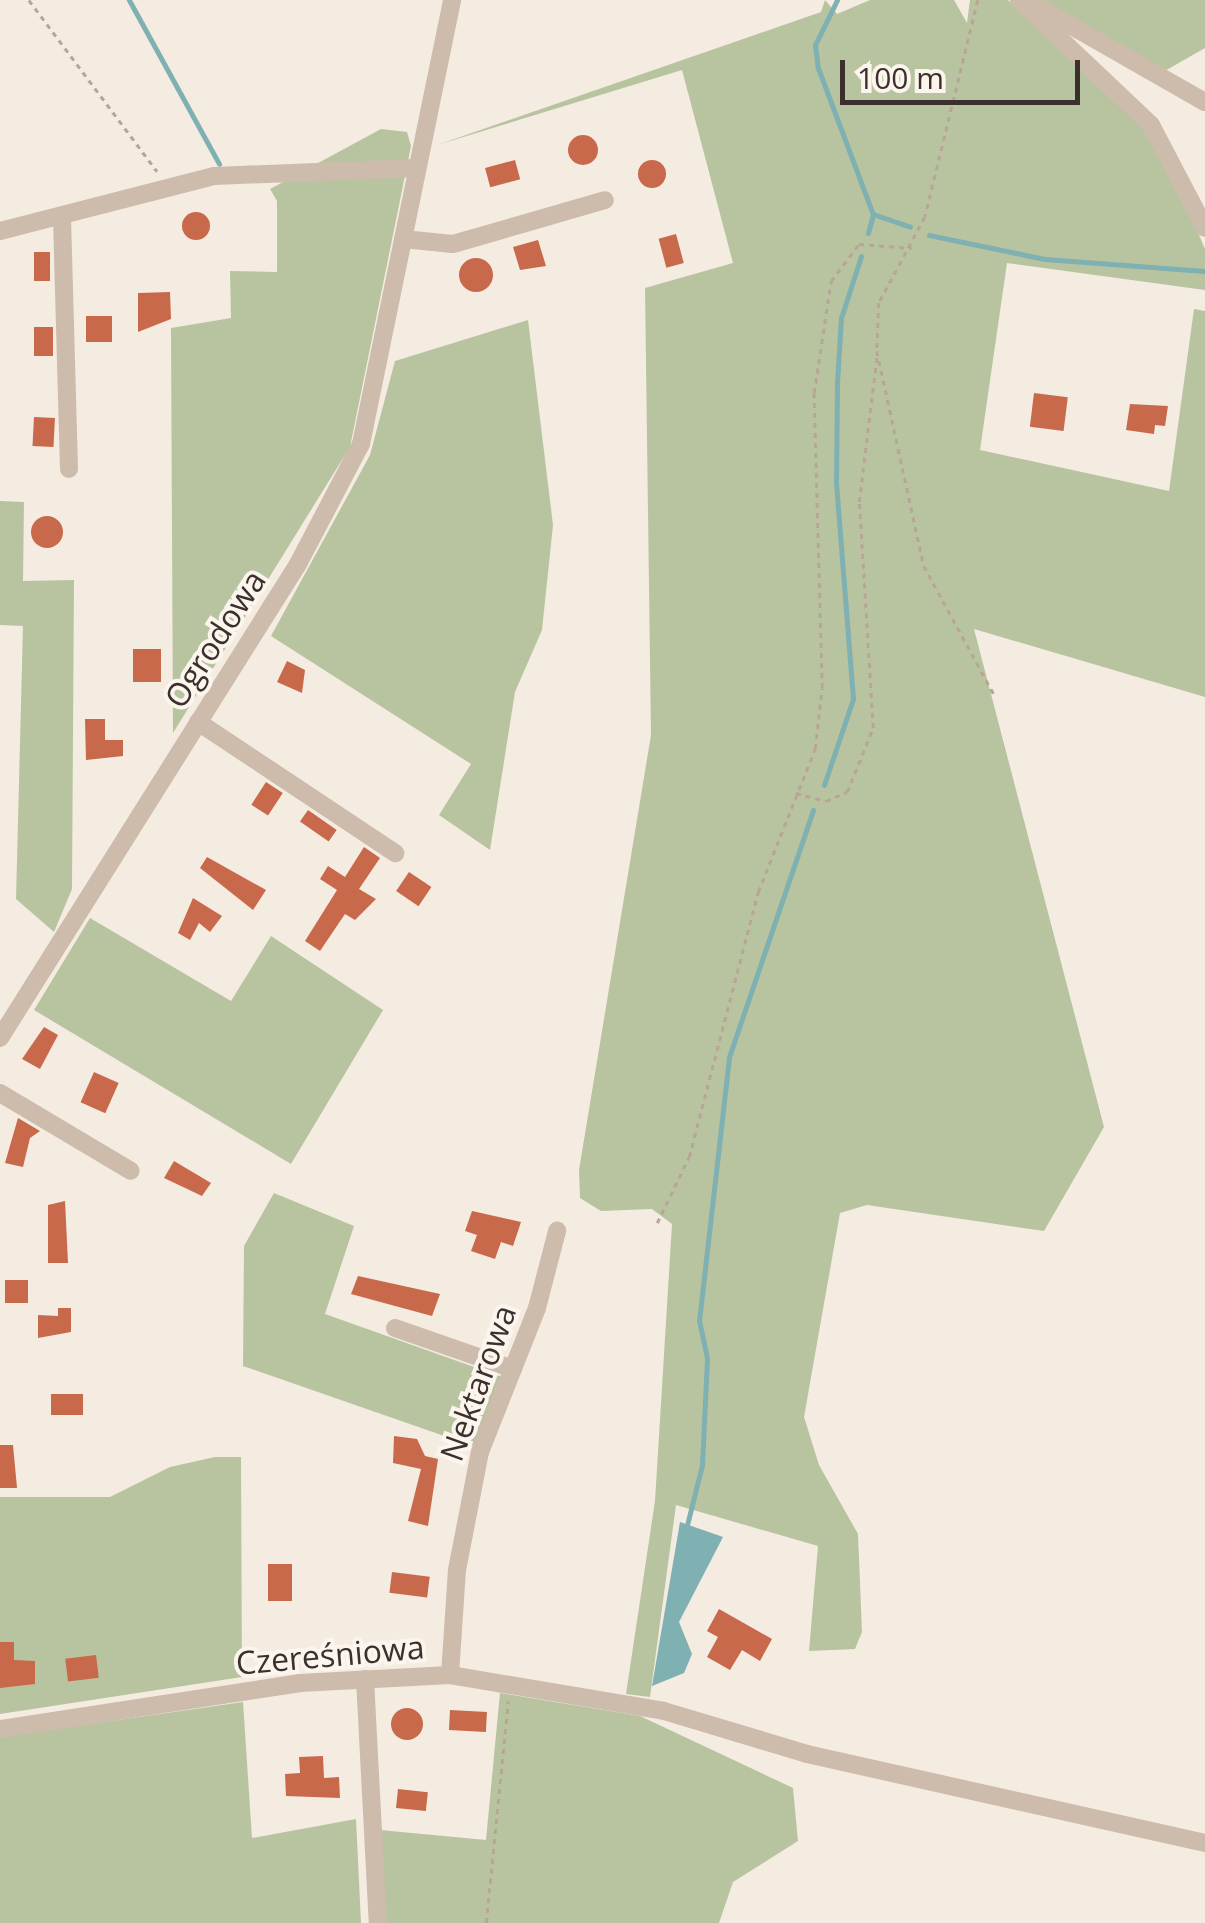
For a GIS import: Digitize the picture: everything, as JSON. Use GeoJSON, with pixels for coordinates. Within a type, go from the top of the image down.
{"type":"FeatureCollection","features":[{"type":"Feature","properties":{"kind":"street","name":"Ogrodowa"},"geometry":{"type":"LineString","coordinates":[[0,1038],[298,564],[361,444],[452,0]]}},
{"type":"Feature","properties":{"kind":"street"},"geometry":{"type":"LineString","coordinates":[[1022,0],[1205,102]]}},
{"type":"Feature","properties":{"kind":"street"},"geometry":{"type":"LineString","coordinates":[[1022,0],[1151,125],[1205,228]]}},
{"type":"Feature","properties":{"kind":"street"},"geometry":{"type":"LineString","coordinates":[[0,231],[164,189],[261,171],[416,168]]}},
{"type":"Feature","properties":{"kind":"street"},"geometry":{"type":"LineString","coordinates":[[404,239],[454,244],[605,200]]}},
{"type":"Feature","properties":{"kind":"street"},"geometry":{"type":"LineString","coordinates":[[62,218],[69,469]]}},
{"type":"Feature","properties":{"kind":"street"},"geometry":{"type":"LineString","coordinates":[[198,722],[396,852]]}},
{"type":"Feature","properties":{"kind":"street"},"geometry":{"type":"LineString","coordinates":[[0,995],[19,1004]]}},
{"type":"Feature","properties":{"kind":"street"},"geometry":{"type":"LineString","coordinates":[[0,1093],[131,1171]]}},
{"type":"Feature","properties":{"kind":"street","name":"Nektarowa"},"geometry":{"type":"LineString","coordinates":[[450,1675],[457,1570],[476,1469],[557,1231]]}},
{"type":"Feature","properties":{"kind":"street"},"geometry":{"type":"LineString","coordinates":[[394,1328],[512,1369]]}},
{"type":"Feature","properties":{"kind":"street","name":"Czereśniowa"},"geometry":{"type":"LineString","coordinates":[[0,1728],[365,1678],[450,1675],[664,1711],[807,1754],[1205,1843]]}},
{"type":"Feature","properties":{"kind":"street"},"geometry":{"type":"LineString","coordinates":[[365,1678],[378,1923]]}},
{"type":"Feature","properties":{"kind":"path"},"geometry":{"type":"LineString","coordinates":[[29,0],[122,116],[164,189]]}},
{"type":"Feature","properties":{"kind":"path"},"geometry":{"type":"LineString","coordinates":[[794,793],[826,801],[847,792],[874,728],[859,502],[879,303],[912,248],[978,0]]}},
{"type":"Feature","properties":{"kind":"path"},"geometry":{"type":"LineString","coordinates":[[657,1223],[689,1158],[758,892],[794,793],[816,749],[822,688],[814,393],[831,280],[859,244],[912,248]]}},
{"type":"Feature","properties":{"kind":"path"},"geometry":{"type":"LineString","coordinates":[[877,352],[924,566],[996,698]]}},
{"type":"Feature","properties":{"kind":"path"},"geometry":{"type":"LineString","coordinates":[[486,1923],[510,1684]]}},
{"type":"Feature","properties":{"kind":"green space"},"geometry":{"type":"Polygon","coordinates":[[[825,0],[837,14],[870,0],[954,0],[967,23],[970,0],[1008,0],[1147,128],[1167,159],[1205,249],[1205,290],[1007,263],[980,450],[1169,491],[1194,309],[1205,311],[1205,697],[974,629],[1104,1127],[1044,1231],[867,1205],[840,1213],[804,1417],[819,1465],[858,1534],[862,1632],[855,1649],[809,1651],[818,1546],[676,1505],[650,1697],[626,1694],[655,1501],[672,1224],[652,1209],[601,1211],[580,1198],[579,1170],[651,735],[645,288],[733,263],[682,70],[437,145],[821,12],[825,0]]]}},
{"type":"Feature","properties":{"kind":"green space"},"geometry":{"type":"Polygon","coordinates":[[[1036,0],[1205,0],[1205,48],[1163,72],[1036,0]]]}},
{"type":"Feature","properties":{"kind":"green space"},"geometry":{"type":"Polygon","coordinates":[[[381,129],[407,132],[411,146],[350,447],[173,733],[171,328],[231,318],[230,271],[277,272],[277,201],[270,189],[381,129]]]}},
{"type":"Feature","properties":{"kind":"green space"},"geometry":{"type":"Polygon","coordinates":[[[528,320],[553,525],[542,630],[515,692],[490,850],[439,815],[471,764],[271,636],[370,455],[395,361],[528,320]]]}},
{"type":"Feature","properties":{"kind":"green space"},"geometry":{"type":"Polygon","coordinates":[[[0,501],[24,502],[23,581],[74,580],[72,889],[54,932],[16,899],[23,626],[0,625],[0,501]]]}},
{"type":"Feature","properties":{"kind":"green space"},"geometry":{"type":"Polygon","coordinates":[[[90,918],[231,1001],[271,936],[383,1010],[291,1164],[34,1010],[90,918]]]}},
{"type":"Feature","properties":{"kind":"green space"},"geometry":{"type":"Polygon","coordinates":[[[274,1193],[354,1226],[325,1314],[505,1378],[473,1446],[243,1366],[244,1246],[274,1193]]]}},
{"type":"Feature","properties":{"kind":"green space"},"geometry":{"type":"Polygon","coordinates":[[[215,1457],[241,1457],[242,1677],[0,1714],[0,1497],[110,1497],[170,1467],[215,1457]]]}},
{"type":"Feature","properties":{"kind":"green space"},"geometry":{"type":"Polygon","coordinates":[[[500,1693],[640,1716],[793,1788],[798,1841],[733,1882],[719,1923],[384,1923],[380,1830],[486,1840],[500,1693]]]}},
{"type":"Feature","properties":{"kind":"green space"},"geometry":{"type":"Polygon","coordinates":[[[243,1702],[252,1838],[356,1819],[361,1923],[0,1923],[0,1737],[243,1702]]]}},
{"type":"Feature","properties":{"kind":"water"},"geometry":{"type":"Polygon","coordinates":[[[680,1522],[723,1537],[679,1622],[692,1654],[684,1673],[652,1686],[680,1522]]]}},
{"type":"Feature","properties":{"kind":"building"},"geometry":{"type":"Polygon","coordinates":[[[583,135],[597,144],[598,150],[589,164],[583,165],[569,156],[568,150],[577,136],[583,135]]]}},
{"type":"Feature","properties":{"kind":"building"},"geometry":{"type":"Polygon","coordinates":[[[515,160],[520,179],[490,187],[485,168],[515,160]]]}},
{"type":"Feature","properties":{"kind":"building"},"geometry":{"type":"Polygon","coordinates":[[[652,160],[662,164],[666,174],[662,184],[652,188],[642,184],[638,174],[642,164],[652,160]]]}},
{"type":"Feature","properties":{"kind":"building"},"geometry":{"type":"Polygon","coordinates":[[[196,212],[206,216],[210,226],[206,236],[196,240],[186,236],[182,226],[186,216],[196,212]]]}},
{"type":"Feature","properties":{"kind":"building"},"geometry":{"type":"Polygon","coordinates":[[[676,234],[684,263],[666,268],[659,239],[676,234]]]}},
{"type":"Feature","properties":{"kind":"building"},"geometry":{"type":"Polygon","coordinates":[[[538,240],[546,266],[520,270],[513,247],[538,240]]]}},
{"type":"Feature","properties":{"kind":"building"},"geometry":{"type":"Polygon","coordinates":[[[34,252],[50,252],[50,281],[34,281],[34,252]]]}},
{"type":"Feature","properties":{"kind":"building"},"geometry":{"type":"Polygon","coordinates":[[[476,258],[488,263],[493,275],[488,287],[476,292],[464,287],[459,275],[464,263],[476,258]]]}},
{"type":"Feature","properties":{"kind":"building"},"geometry":{"type":"Polygon","coordinates":[[[170,292],[171,319],[138,332],[138,293],[170,292]]]}},
{"type":"Feature","properties":{"kind":"building"},"geometry":{"type":"Polygon","coordinates":[[[86,316],[112,316],[112,342],[86,342],[86,316]]]}},
{"type":"Feature","properties":{"kind":"building"},"geometry":{"type":"Polygon","coordinates":[[[34,327],[53,327],[53,356],[34,356],[34,327]]]}},
{"type":"Feature","properties":{"kind":"building"},"geometry":{"type":"Polygon","coordinates":[[[1034,393],[1068,397],[1064,431],[1030,427],[1034,393]]]}},
{"type":"Feature","properties":{"kind":"building"},"geometry":{"type":"Polygon","coordinates":[[[1130,404],[1168,406],[1165,426],[1155,425],[1154,434],[1126,430],[1130,404]]]}},
{"type":"Feature","properties":{"kind":"building"},"geometry":{"type":"Polygon","coordinates":[[[34,417],[55,418],[53,447],[32,446],[34,417]]]}},
{"type":"Feature","properties":{"kind":"building"},"geometry":{"type":"Polygon","coordinates":[[[47,516],[58,521],[63,532],[58,543],[47,548],[36,543],[31,532],[36,521],[47,516]]]}},
{"type":"Feature","properties":{"kind":"building"},"geometry":{"type":"Polygon","coordinates":[[[133,649],[161,649],[161,682],[133,682],[133,649]]]}},
{"type":"Feature","properties":{"kind":"building"},"geometry":{"type":"Polygon","coordinates":[[[287,661],[305,670],[302,693],[277,682],[287,661]]]}},
{"type":"Feature","properties":{"kind":"building"},"geometry":{"type":"Polygon","coordinates":[[[85,719],[105,719],[105,740],[123,740],[123,756],[86,760],[85,719]]]}},
{"type":"Feature","properties":{"kind":"building"},"geometry":{"type":"Polygon","coordinates":[[[266,782],[283,793],[268,816],[251,805],[266,782]]]}},
{"type":"Feature","properties":{"kind":"building"},"geometry":{"type":"Polygon","coordinates":[[[308,810],[337,830],[329,842],[300,821],[308,810]]]}},
{"type":"Feature","properties":{"kind":"building"},"geometry":{"type":"Polygon","coordinates":[[[364,847],[380,858],[359,889],[376,899],[355,920],[345,914],[320,951],[305,941],[337,890],[320,879],[328,866],[345,877],[364,847]]]}},
{"type":"Feature","properties":{"kind":"building"},"geometry":{"type":"Polygon","coordinates":[[[207,857],[266,890],[253,910],[200,868],[207,857]]]}},
{"type":"Feature","properties":{"kind":"building"},"geometry":{"type":"Polygon","coordinates":[[[409,872],[431,887],[419,906],[396,891],[409,872]]]}},
{"type":"Feature","properties":{"kind":"building"},"geometry":{"type":"Polygon","coordinates":[[[193,898],[222,916],[210,932],[199,923],[190,940],[178,933],[193,898]]]}},
{"type":"Feature","properties":{"kind":"building"},"geometry":{"type":"Polygon","coordinates":[[[44,1027],[58,1035],[40,1069],[22,1059],[44,1027]]]}},
{"type":"Feature","properties":{"kind":"building"},"geometry":{"type":"Polygon","coordinates":[[[94,1072],[119,1083],[105,1113],[81,1102],[94,1072]]]}},
{"type":"Feature","properties":{"kind":"building"},"geometry":{"type":"Polygon","coordinates":[[[18,1118],[40,1131],[30,1138],[23,1167],[5,1163],[18,1118]]]}},
{"type":"Feature","properties":{"kind":"building"},"geometry":{"type":"Polygon","coordinates":[[[174,1161],[211,1183],[202,1196],[164,1178],[174,1161]]]}},
{"type":"Feature","properties":{"kind":"building"},"geometry":{"type":"Polygon","coordinates":[[[65,1201],[68,1263],[48,1263],[48,1205],[65,1201]]]}},
{"type":"Feature","properties":{"kind":"building"},"geometry":{"type":"Polygon","coordinates":[[[472,1211],[521,1222],[513,1246],[501,1242],[495,1259],[471,1251],[477,1235],[465,1231],[472,1211]]]}},
{"type":"Feature","properties":{"kind":"building"},"geometry":{"type":"Polygon","coordinates":[[[358,1276],[440,1294],[432,1316],[351,1294],[358,1276]]]}},
{"type":"Feature","properties":{"kind":"building"},"geometry":{"type":"Polygon","coordinates":[[[5,1280],[28,1280],[28,1303],[5,1303],[5,1280]]]}},
{"type":"Feature","properties":{"kind":"building"},"geometry":{"type":"Polygon","coordinates":[[[58,1308],[71,1308],[71,1332],[38,1338],[38,1315],[58,1316],[58,1308]]]}},
{"type":"Feature","properties":{"kind":"building"},"geometry":{"type":"Polygon","coordinates":[[[51,1394],[83,1394],[83,1415],[51,1415],[51,1394]]]}},
{"type":"Feature","properties":{"kind":"building"},"geometry":{"type":"Polygon","coordinates":[[[394,1436],[417,1439],[425,1456],[438,1459],[428,1526],[408,1521],[421,1469],[393,1463],[394,1436]]]}},
{"type":"Feature","properties":{"kind":"building"},"geometry":{"type":"Polygon","coordinates":[[[0,1445],[13,1445],[17,1488],[0,1488],[0,1445]]]}},
{"type":"Feature","properties":{"kind":"building"},"geometry":{"type":"Polygon","coordinates":[[[268,1564],[292,1564],[292,1601],[268,1601],[268,1564]]]}},
{"type":"Feature","properties":{"kind":"building"},"geometry":{"type":"Polygon","coordinates":[[[392,1572],[430,1577],[427,1597],[389,1593],[392,1572]]]}},
{"type":"Feature","properties":{"kind":"building"},"geometry":{"type":"Polygon","coordinates":[[[719,1609],[772,1639],[760,1661],[742,1650],[730,1670],[707,1657],[718,1637],[707,1631],[719,1609]]]}},
{"type":"Feature","properties":{"kind":"building"},"geometry":{"type":"Polygon","coordinates":[[[0,1642],[14,1642],[14,1660],[35,1661],[35,1684],[0,1688],[0,1642]]]}},
{"type":"Feature","properties":{"kind":"building"},"geometry":{"type":"Polygon","coordinates":[[[96,1655],[99,1678],[68,1682],[65,1659],[96,1655]]]}},
{"type":"Feature","properties":{"kind":"building"},"geometry":{"type":"Polygon","coordinates":[[[407,1708],[418,1713],[423,1724],[418,1735],[407,1740],[396,1735],[391,1724],[396,1713],[407,1708]]]}},
{"type":"Feature","properties":{"kind":"building"},"geometry":{"type":"Polygon","coordinates":[[[450,1710],[487,1712],[486,1732],[449,1730],[450,1710]]]}},
{"type":"Feature","properties":{"kind":"building"},"geometry":{"type":"Polygon","coordinates":[[[323,1756],[324,1778],[339,1777],[340,1798],[286,1796],[285,1774],[300,1773],[299,1757],[323,1756]]]}},
{"type":"Feature","properties":{"kind":"building"},"geometry":{"type":"Polygon","coordinates":[[[398,1789],[428,1792],[426,1811],[396,1808],[398,1789]]]}},
{"type":"Feature","properties":{"kind":"waterway"},"geometry":{"type":"LineString","coordinates":[[129,0],[219,164]]}},
{"type":"Feature","properties":{"kind":"waterway"},"geometry":{"type":"LineString","coordinates":[[837,0],[815,45],[818,68],[873,214],[910,227]]}},
{"type":"Feature","properties":{"kind":"waterway"},"geometry":{"type":"LineString","coordinates":[[868,233],[873,214]]}},
{"type":"Feature","properties":{"kind":"waterway"},"geometry":{"type":"LineString","coordinates":[[929,235],[1045,259],[1205,271]]}},
{"type":"Feature","properties":{"kind":"waterway"},"geometry":{"type":"LineString","coordinates":[[824,785],[853,699],[836,483],[837,383],[841,318],[861,256]]}},
{"type":"Feature","properties":{"kind":"waterway"},"geometry":{"type":"LineString","coordinates":[[687,1525],[702,1465],[707,1358],[699,1321],[729,1057],[813,810]]}}]}
